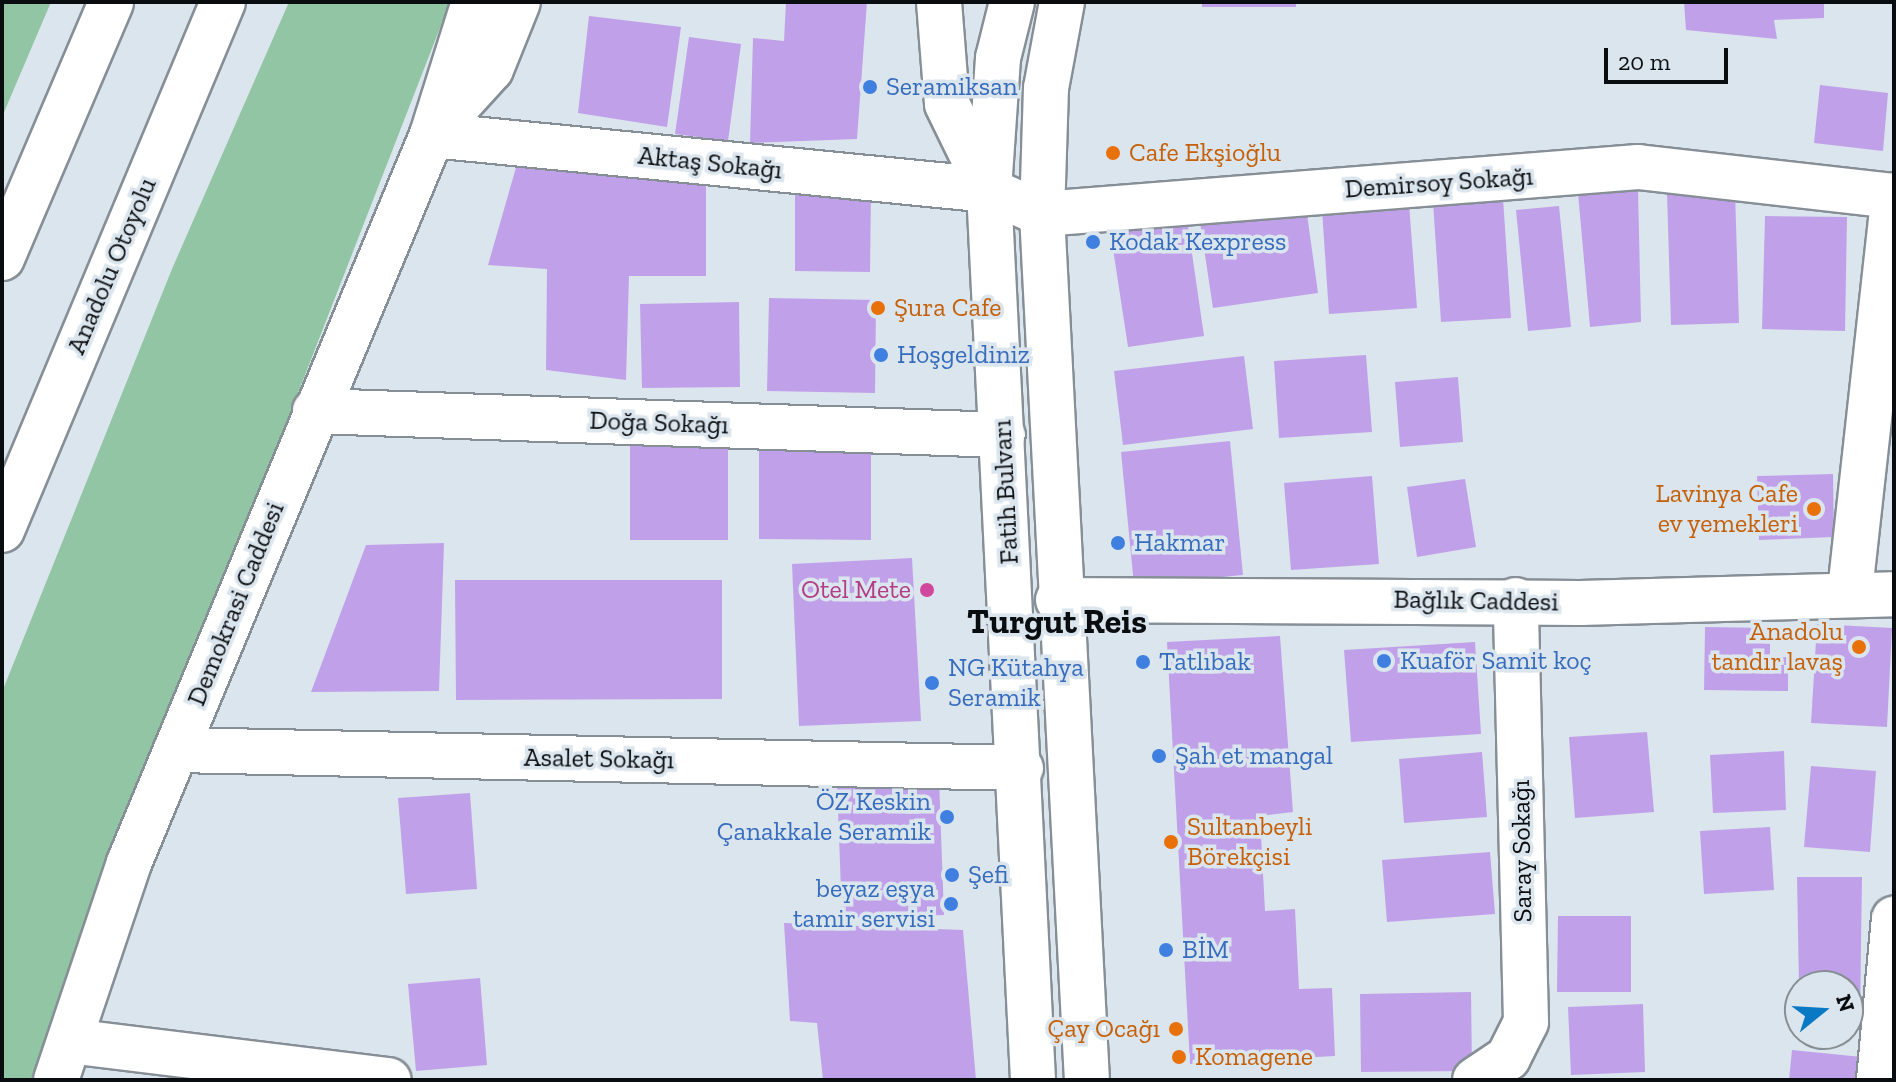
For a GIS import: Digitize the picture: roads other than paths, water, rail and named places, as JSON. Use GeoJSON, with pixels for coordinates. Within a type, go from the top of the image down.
{"type":"FeatureCollection","features":[{"type":"Feature","properties":{"kind":"main road"},"geometry":{"type":"LineString","coordinates":[[2,258],[111,2]]}},
{"type":"Feature","properties":{"kind":"main road","name":"Anadolu Otoyolu"},"geometry":{"type":"LineString","coordinates":[[2,530],[223,2]]}},
{"type":"Feature","properties":{"kind":"main road"},"geometry":{"type":"LineString","coordinates":[[432,135],[474,2]]}},
{"type":"Feature","properties":{"kind":"main road"},"geometry":{"type":"LineString","coordinates":[[432,135],[491,69],[518,2]]}},
{"type":"Feature","properties":{"kind":"main road"},"geometry":{"type":"LineString","coordinates":[[939,2],[947,104],[989,190]]}},
{"type":"Feature","properties":{"kind":"main road","name":"Fatih Bulvarı"},"geometry":{"type":"LineString","coordinates":[[1012,2],[998,58],[989,190],[1021,768],[1033,1080]]}},
{"type":"Feature","properties":{"kind":"main road","name":"Fatih Bulvarı"},"geometry":{"type":"LineString","coordinates":[[1062,2],[1046,88],[1042,214],[1058,600],[1087,1080]]}},
{"type":"Feature","properties":{"kind":"main road","name":"Aktaş Sokağı"},"geometry":{"type":"LineString","coordinates":[[432,135],[989,190]]}},
{"type":"Feature","properties":{"kind":"main road","name":"Demokrasi Caddesi"},"geometry":{"type":"LineString","coordinates":[[63,1061],[129,863],[432,135]]}},
{"type":"Feature","properties":{"kind":"main road","name":"Demirsoy Sokağı"},"geometry":{"type":"LineString","coordinates":[[989,190],[1042,214],[1638,167],[1894,195]]}},
{"type":"Feature","properties":{"kind":"main road"},"geometry":{"type":"LineString","coordinates":[[1850,591],[1894,195]]}},
{"type":"Feature","properties":{"kind":"main road","name":"Doğa Sokağı"},"geometry":{"type":"LineString","coordinates":[[315,411],[1003,435]]}},
{"type":"Feature","properties":{"kind":"main road","name":"Bağlık Caddesi"},"geometry":{"type":"LineString","coordinates":[[1058,600],[1516,600],[1850,591],[1894,594]]}},
{"type":"Feature","properties":{"kind":"main road","name":"Saray Sokağı"},"geometry":{"type":"LineString","coordinates":[[1475,1080],[1508,1058],[1526,1022],[1516,600]]}},
{"type":"Feature","properties":{"kind":"main road","name":"Asalet Sokağı"},"geometry":{"type":"LineString","coordinates":[[176,750],[1021,768]]}},
{"type":"Feature","properties":{"kind":"main road"},"geometry":{"type":"LineString","coordinates":[[1879,1080],[1894,919]]}},
{"type":"Feature","properties":{"kind":"main road"},"geometry":{"type":"LineString","coordinates":[[63,1061],[389,1080]]}},
{"type":"Feature","properties":{"kind":"place","name":"Seramiksan"},"geometry":{"type":"Point","coordinates":[870,87]}},
{"type":"Feature","properties":{"kind":"place","name":"Cafe Ekşioğlu"},"geometry":{"type":"Point","coordinates":[1113,153]}},
{"type":"Feature","properties":{"kind":"place","name":"Kodak Kexpress"},"geometry":{"type":"Point","coordinates":[1093,242]}},
{"type":"Feature","properties":{"kind":"place","name":"Şura Cafe"},"geometry":{"type":"Point","coordinates":[878,308]}},
{"type":"Feature","properties":{"kind":"place","name":"Hoşgeldiniz"},"geometry":{"type":"Point","coordinates":[881,355]}},
{"type":"Feature","properties":{"kind":"place","name":"Lavinya Cafe ev yemekleri"},"geometry":{"type":"Point","coordinates":[1814,509]}},
{"type":"Feature","properties":{"kind":"place","name":"Hakmar"},"geometry":{"type":"Point","coordinates":[1118,543]}},
{"type":"Feature","properties":{"kind":"place","name":"Otel Mete"},"geometry":{"type":"Point","coordinates":[927,590]}},
{"type":"Feature","properties":{"kind":"place","name":"Anadolu tandır lavaş"},"geometry":{"type":"Point","coordinates":[1859,647]}},
{"type":"Feature","properties":{"kind":"place","name":"Kuaför Samit koç"},"geometry":{"type":"Point","coordinates":[1384,661]}},
{"type":"Feature","properties":{"kind":"place","name":"Tatlıbak"},"geometry":{"type":"Point","coordinates":[1143,662]}},
{"type":"Feature","properties":{"kind":"place","name":"NG Kütahya Seramik"},"geometry":{"type":"Point","coordinates":[932,683]}},
{"type":"Feature","properties":{"kind":"place","name":"Şah et mangal"},"geometry":{"type":"Point","coordinates":[1159,756]}},
{"type":"Feature","properties":{"kind":"place","name":"ÖZ Keskin Çanakkale Seramik"},"geometry":{"type":"Point","coordinates":[947,817]}},
{"type":"Feature","properties":{"kind":"place","name":"Sultanbeyli Börekçisi"},"geometry":{"type":"Point","coordinates":[1171,842]}},
{"type":"Feature","properties":{"kind":"place","name":"Şefi"},"geometry":{"type":"Point","coordinates":[952,875]}},
{"type":"Feature","properties":{"kind":"place","name":"beyaz eşya tamir servisi"},"geometry":{"type":"Point","coordinates":[951,904]}},
{"type":"Feature","properties":{"kind":"place","name":"BİM"},"geometry":{"type":"Point","coordinates":[1166,950]}},
{"type":"Feature","properties":{"kind":"place","name":"Çay Ocağı"},"geometry":{"type":"Point","coordinates":[1176,1029]}},
{"type":"Feature","properties":{"kind":"place","name":"Komagene"},"geometry":{"type":"Point","coordinates":[1179,1057]}},
{"type":"Feature","properties":{"kind":"district","name":"Turgut Reis"},"geometry":{"type":"Point","coordinates":[1057,622]}}]}
